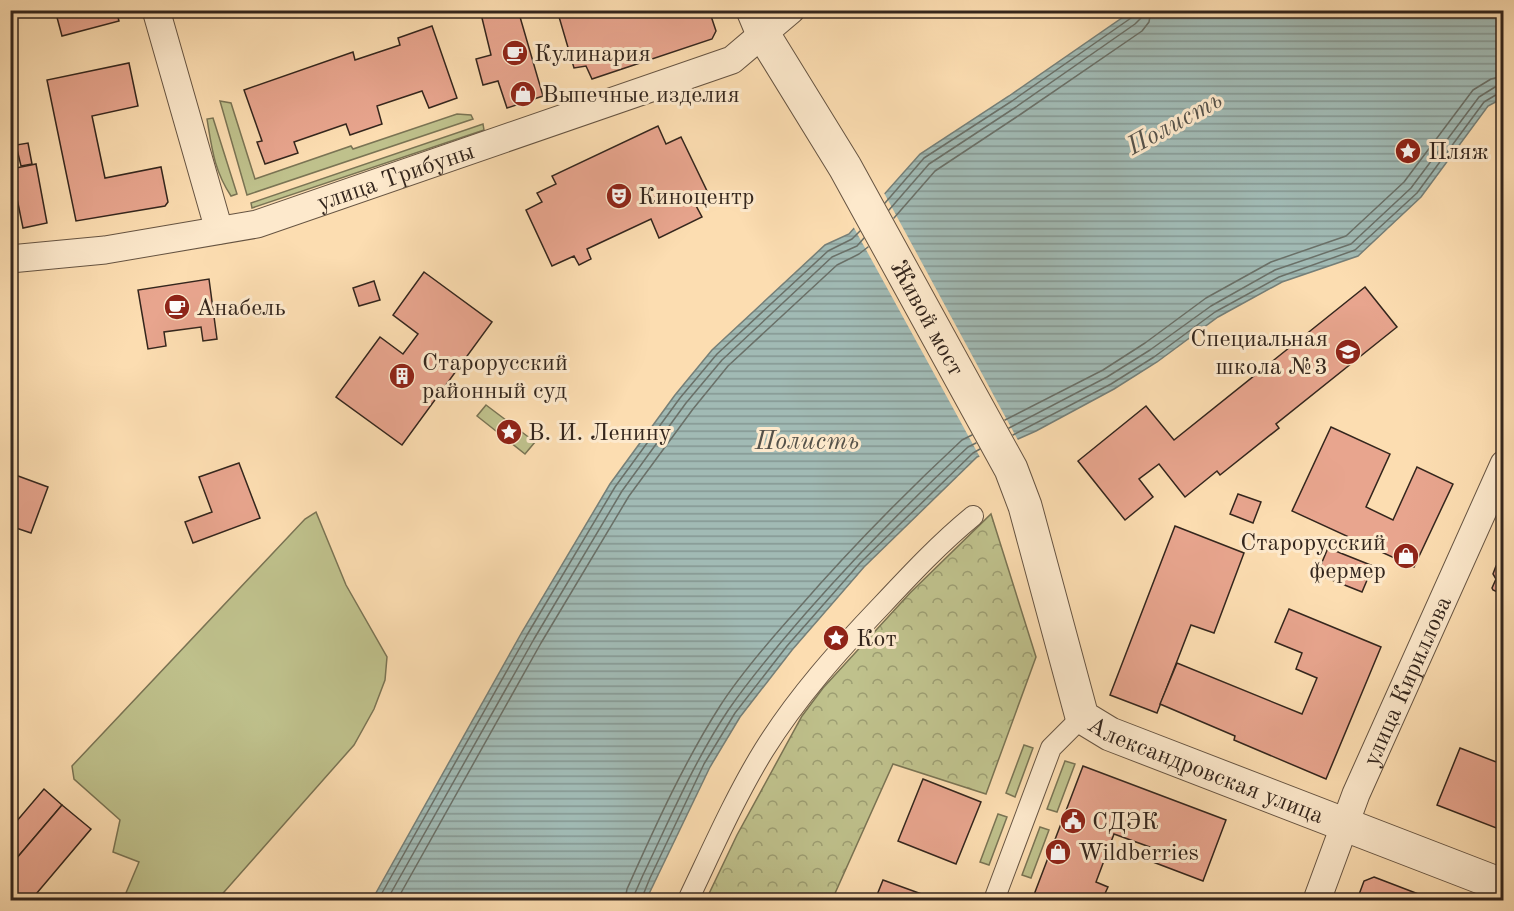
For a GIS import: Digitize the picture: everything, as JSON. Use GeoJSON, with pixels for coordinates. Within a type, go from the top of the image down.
{"type":"FeatureCollection","features":[{"type":"Feature","properties":{"kind":"street"},"geometry":{"type":"LineString","coordinates":[[156,10],[219,230]]}},
{"type":"Feature","properties":{"kind":"street","name":"улица Трибуны"},"geometry":{"type":"LineString","coordinates":[[10,259],[105,250],[257,224],[732,60],[758,22],[791,10]]}},
{"type":"Feature","properties":{"kind":"street","name":"Живой мост"},"geometry":{"type":"LineString","coordinates":[[758,22],[845,166],[1011,469]]}},
{"type":"Feature","properties":{"kind":"street","name":"улица Кириллова"},"geometry":{"type":"LineString","coordinates":[[1317,900],[1356,794],[1503,464]]}},
{"type":"Feature","properties":{"kind":"street","name":"Александровская улица"},"geometry":{"type":"LineString","coordinates":[[1011,469],[1025,506],[1082,717],[1110,734],[1503,886]]}},
{"type":"Feature","properties":{"kind":"street"},"geometry":{"type":"LineString","coordinates":[[688,900],[744,788],[779,727],[860,628],[932,553],[973,516]]}},
{"type":"Feature","properties":{"kind":"street"},"geometry":{"type":"LineString","coordinates":[[994,900],[1051,748],[1082,717]]}},
{"type":"Feature","properties":{"kind":"green space"},"geometry":{"type":"Polygon","coordinates":[[[220,101],[231,103],[255,179],[351,146],[353,149],[457,114],[471,115],[473,119],[247,195],[220,101]]]}},
{"type":"Feature","properties":{"kind":"green space"},"geometry":{"type":"Polygon","coordinates":[[[213,118],[237,194],[231,196],[217,168],[212,150],[207,119],[213,118]]]}},
{"type":"Feature","properties":{"kind":"green space"},"geometry":{"type":"Polygon","coordinates":[[[483,124],[484,130],[252,208],[251,203],[483,124]]]}},
{"type":"Feature","properties":{"kind":"green space"},"geometry":{"type":"Polygon","coordinates":[[[486,405],[535,442],[525,454],[477,416],[486,405]]]}},
{"type":"Feature","properties":{"kind":"green space"},"geometry":{"type":"Polygon","coordinates":[[[316,512],[346,585],[387,657],[385,680],[374,709],[354,745],[217,900],[123,900],[139,862],[113,852],[120,820],[74,779],[72,766],[305,519],[316,512]]]}},
{"type":"Feature","properties":{"kind":"green space"},"geometry":{"type":"Polygon","coordinates":[[[991,514],[1036,657],[986,794],[893,764],[832,900],[706,900],[737,835],[802,716],[823,688],[910,593],[991,514]]]}},
{"type":"Feature","properties":{"kind":"green space"},"geometry":{"type":"Polygon","coordinates":[[[1024,745],[1033,748],[1015,797],[1006,793],[1024,745]]]}},
{"type":"Feature","properties":{"kind":"green space"},"geometry":{"type":"Polygon","coordinates":[[[1065,761],[1075,764],[1057,812],[1047,809],[1065,761]]]}},
{"type":"Feature","properties":{"kind":"green space"},"geometry":{"type":"Polygon","coordinates":[[[998,814],[1007,817],[989,865],[980,862],[998,814]]]}},
{"type":"Feature","properties":{"kind":"green space"},"geometry":{"type":"Polygon","coordinates":[[[1040,827],[1049,830],[1031,878],[1022,875],[1040,827]]]}},
{"type":"Feature","properties":{"kind":"water","name":"Полисть"},"geometry":{"type":"Polygon","coordinates":[[[1132,11],[1503,11],[1503,98],[1488,106],[1421,197],[1358,256],[1282,282],[1218,317],[1157,362],[1114,389],[1036,431],[977,457],[864,567],[792,650],[740,717],[710,767],[646,900],[372,900],[522,632],[610,484],[675,395],[712,350],[825,245],[849,234],[920,154],[1132,11]]]}},
{"type":"Feature","properties":{"kind":"pier"},"geometry":{"type":"Polygon","coordinates":[[[883,191],[1019,442],[981,459],[853,226],[883,191]]]}},
{"type":"Feature","properties":{"kind":"building"},"geometry":{"type":"Polygon","coordinates":[[[55,10],[116,10],[119,21],[62,36],[55,10]]]}},
{"type":"Feature","properties":{"kind":"building"},"geometry":{"type":"Polygon","coordinates":[[[492,10],[518,10],[543,96],[507,108],[498,81],[483,85],[476,59],[491,55],[481,14],[492,10]]]}},
{"type":"Feature","properties":{"kind":"building"},"geometry":{"type":"Polygon","coordinates":[[[557,10],[615,10],[618,17],[618,15],[631,13],[631,10],[709,10],[716,31],[712,39],[592,79],[586,66],[574,68],[557,10]]]}},
{"type":"Feature","properties":{"kind":"building"},"geometry":{"type":"Polygon","coordinates":[[[432,26],[457,98],[429,108],[422,91],[377,106],[382,124],[350,135],[346,124],[294,142],[298,153],[265,164],[257,142],[262,141],[244,90],[353,52],[355,60],[400,45],[398,38],[432,26]]]}},
{"type":"Feature","properties":{"kind":"building"},"geometry":{"type":"Polygon","coordinates":[[[129,63],[138,106],[92,116],[105,178],[161,167],[168,202],[165,206],[76,221],[47,80],[129,63]]]}},
{"type":"Feature","properties":{"kind":"building","name":"Киноцентр"},"geometry":{"type":"Polygon","coordinates":[[[658,126],[666,144],[681,137],[708,193],[693,200],[702,217],[659,238],[651,219],[587,249],[591,259],[579,265],[574,256],[552,266],[526,210],[542,202],[537,193],[556,184],[552,176],[658,126]]]}},
{"type":"Feature","properties":{"kind":"building"},"geometry":{"type":"Polygon","coordinates":[[[28,143],[32,164],[21,166],[16,145],[28,143]]]}},
{"type":"Feature","properties":{"kind":"building"},"geometry":{"type":"Polygon","coordinates":[[[36,164],[47,223],[23,228],[11,169],[36,164]]]}},
{"type":"Feature","properties":{"kind":"building","name":"Старорусский районный суд"},"geometry":{"type":"Polygon","coordinates":[[[424,272],[492,322],[402,445],[336,397],[380,337],[403,354],[418,334],[393,315],[424,272]]]}},
{"type":"Feature","properties":{"kind":"building","name":"Анабель"},"geometry":{"type":"Polygon","coordinates":[[[209,279],[217,339],[203,341],[201,327],[164,332],[166,346],[148,349],[138,290],[209,279]]]}},
{"type":"Feature","properties":{"kind":"building"},"geometry":{"type":"Polygon","coordinates":[[[374,281],[380,300],[359,306],[353,288],[374,281]]]}},
{"type":"Feature","properties":{"kind":"building"},"geometry":{"type":"Polygon","coordinates":[[[1365,287],[1397,327],[1276,424],[1279,428],[1220,475],[1217,471],[1185,497],[1159,464],[1139,479],[1153,497],[1125,520],[1078,461],[1146,406],[1174,440],[1365,287]]]}},
{"type":"Feature","properties":{"kind":"building"},"geometry":{"type":"Polygon","coordinates":[[[1331,427],[1390,454],[1366,507],[1393,520],[1417,467],[1453,484],[1414,567],[1292,511],[1331,427]]]}},
{"type":"Feature","properties":{"kind":"building"},"geometry":{"type":"Polygon","coordinates":[[[239,463],[260,518],[193,543],[185,522],[212,512],[199,477],[239,463]]]}},
{"type":"Feature","properties":{"kind":"building"},"geometry":{"type":"Polygon","coordinates":[[[10,473],[48,487],[31,533],[10,526],[10,473]]]}},
{"type":"Feature","properties":{"kind":"building"},"geometry":{"type":"Polygon","coordinates":[[[1238,494],[1261,502],[1253,523],[1230,514],[1238,494]]]}},
{"type":"Feature","properties":{"kind":"building"},"geometry":{"type":"Polygon","coordinates":[[[1175,526],[1244,553],[1214,633],[1191,625],[1157,713],[1110,695],[1175,526]]]}},
{"type":"Feature","properties":{"kind":"building"},"geometry":{"type":"Polygon","coordinates":[[[1328,548],[1373,566],[1362,592],[1317,574],[1328,548]]]}},
{"type":"Feature","properties":{"kind":"building"},"geometry":{"type":"Polygon","coordinates":[[[1504,562],[1504,595],[1492,588],[1496,579],[1493,574],[1496,566],[1504,562]]]}},
{"type":"Feature","properties":{"kind":"building"},"geometry":{"type":"Polygon","coordinates":[[[1289,609],[1381,647],[1326,779],[1234,740],[1235,736],[1160,704],[1177,663],[1302,714],[1317,678],[1296,669],[1302,653],[1275,642],[1289,609]]]}},
{"type":"Feature","properties":{"kind":"building"},"geometry":{"type":"Polygon","coordinates":[[[1460,748],[1504,765],[1504,831],[1437,805],[1460,748]]]}},
{"type":"Feature","properties":{"kind":"building"},"geometry":{"type":"Polygon","coordinates":[[[1083,766],[1226,820],[1203,881],[1153,862],[1158,850],[1114,834],[1096,882],[1108,887],[1102,900],[1032,900],[1083,766]]]}},
{"type":"Feature","properties":{"kind":"building"},"geometry":{"type":"Polygon","coordinates":[[[923,779],[981,802],[956,864],[898,841],[923,779]]]}},
{"type":"Feature","properties":{"kind":"building"},"geometry":{"type":"Polygon","coordinates":[[[44,789],[62,805],[10,866],[10,829],[44,789]]]}},
{"type":"Feature","properties":{"kind":"building"},"geometry":{"type":"Polygon","coordinates":[[[62,805],[91,829],[31,900],[24,900],[10,889],[10,866],[62,805]]]}},
{"type":"Feature","properties":{"kind":"building"},"geometry":{"type":"Polygon","coordinates":[[[1374,877],[1434,900],[1357,900],[1364,881],[1374,877]]]}},
{"type":"Feature","properties":{"kind":"building"},"geometry":{"type":"Polygon","coordinates":[[[883,880],[938,900],[875,900],[883,880]]]}},
{"type":"Feature","properties":{"kind":"place","name":"Кулинария"},"geometry":{"type":"Point","coordinates":[515,53]}},
{"type":"Feature","properties":{"kind":"place","name":"Выпечные изделия"},"geometry":{"type":"Point","coordinates":[523,94]}},
{"type":"Feature","properties":{"kind":"place","name":"Пляж"},"geometry":{"type":"Point","coordinates":[1408,151]}},
{"type":"Feature","properties":{"kind":"place","name":"Киноцентр"},"geometry":{"type":"Point","coordinates":[619,196]}},
{"type":"Feature","properties":{"kind":"place","name":"Анабель"},"geometry":{"type":"Point","coordinates":[177,307]}},
{"type":"Feature","properties":{"kind":"place","name":"Специальная школа №3"},"geometry":{"type":"Point","coordinates":[1348,352]}},
{"type":"Feature","properties":{"kind":"place","name":"Старорусский районный суд"},"geometry":{"type":"Point","coordinates":[402,376]}},
{"type":"Feature","properties":{"kind":"place","name":"В. И. Ленину"},"geometry":{"type":"Point","coordinates":[509,432]}},
{"type":"Feature","properties":{"kind":"place","name":"Старорусский фермер"},"geometry":{"type":"Point","coordinates":[1406,556]}},
{"type":"Feature","properties":{"kind":"place","name":"Кот"},"geometry":{"type":"Point","coordinates":[836,638]}},
{"type":"Feature","properties":{"kind":"place","name":"СДЭК"},"geometry":{"type":"Point","coordinates":[1073,821]}},
{"type":"Feature","properties":{"kind":"place","name":"Wildberries"},"geometry":{"type":"Point","coordinates":[1058,852]}}]}
